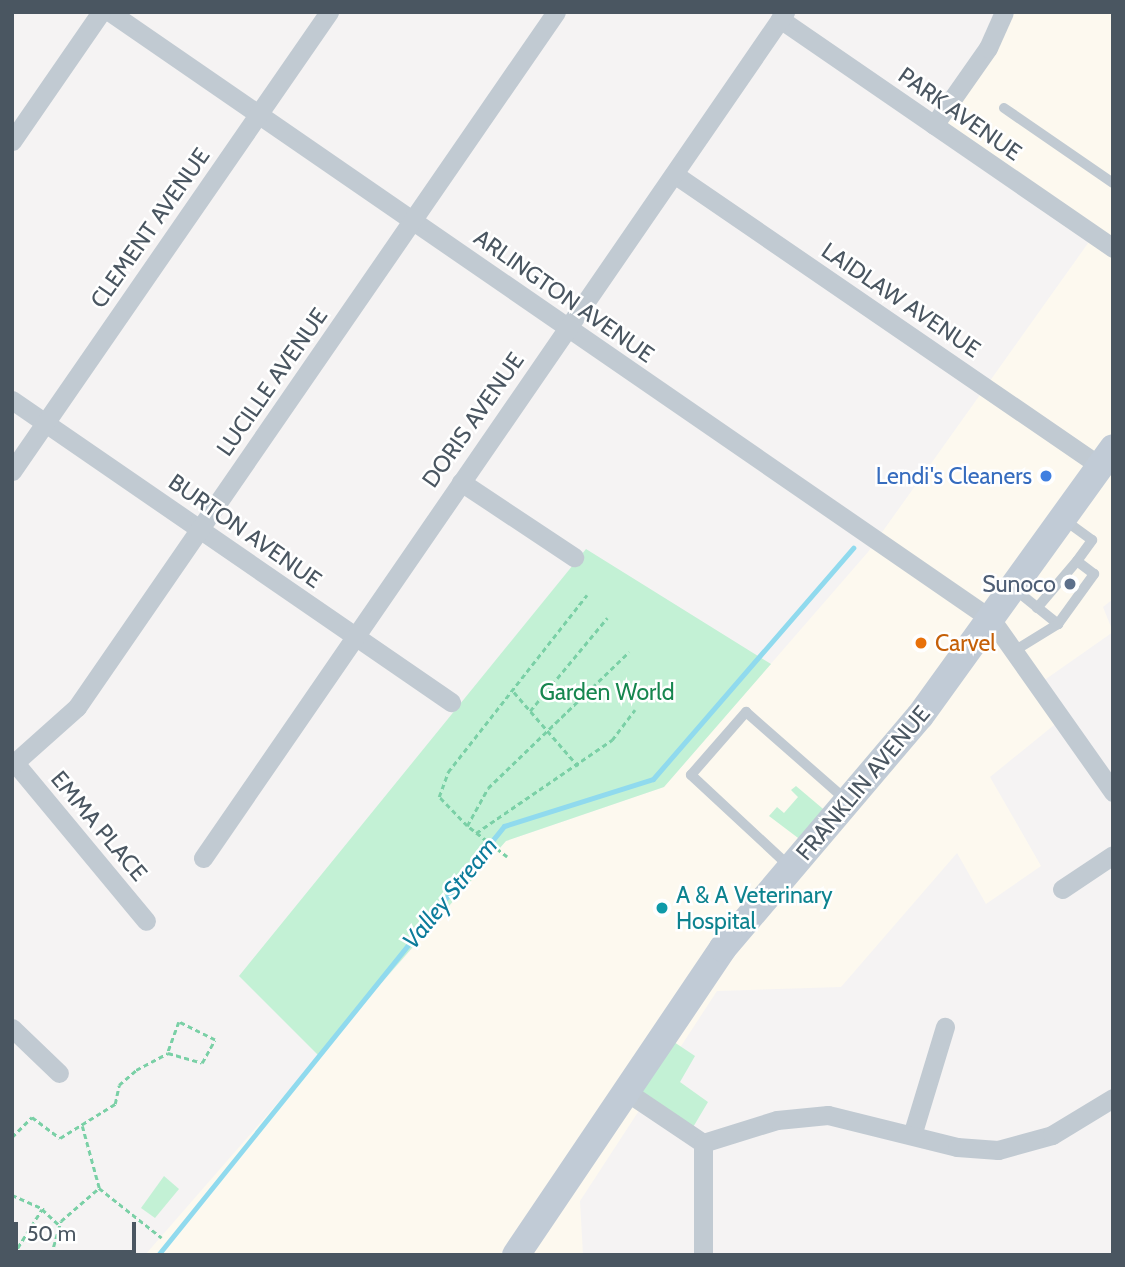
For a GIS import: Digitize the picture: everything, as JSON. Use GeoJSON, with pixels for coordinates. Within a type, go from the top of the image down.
{"type":"FeatureCollection","features":[{"type":"Feature","properties":{"kind":"main road","name":"FRANKLIN AVENUE"},"geometry":{"type":"LineString","coordinates":[[516,1255],[723,948],[849,803],[991,619],[1108,458]]}},
{"type":"Feature","properties":{"kind":"street"},"geometry":{"type":"LineString","coordinates":[[12,141],[101,12]]}},
{"type":"Feature","properties":{"kind":"street","name":"ARLINGTON AVENUE"},"geometry":{"type":"LineString","coordinates":[[110,12],[991,619],[1113,792]]}},
{"type":"Feature","properties":{"kind":"street","name":"CLEMENT AVENUE"},"geometry":{"type":"LineString","coordinates":[[12,471],[328,12]]}},
{"type":"Feature","properties":{"kind":"street","name":"LUCILLE AVENUE"},"geometry":{"type":"LineString","coordinates":[[13,764],[78,706],[556,12]]}},
{"type":"Feature","properties":{"kind":"street"},"geometry":{"type":"LineString","coordinates":[[934,125],[988,48],[1004,12]]}},
{"type":"Feature","properties":{"kind":"street","name":"PARK AVENUE"},"geometry":{"type":"LineString","coordinates":[[782,16],[934,125],[1112,244]]}},
{"type":"Feature","properties":{"kind":"street","name":"DORIS AVENUE"},"geometry":{"type":"LineString","coordinates":[[203,858],[782,16]]}},
{"type":"Feature","properties":{"kind":"street","name":"LAIDLAW AVENUE"},"geometry":{"type":"LineString","coordinates":[[674,174],[1108,458]]}},
{"type":"Feature","properties":{"kind":"street","name":"BURTON AVENUE"},"geometry":{"type":"LineString","coordinates":[[12,400],[451,702]]}},
{"type":"Feature","properties":{"kind":"street"},"geometry":{"type":"LineString","coordinates":[[461,482],[574,557]]}},
{"type":"Feature","properties":{"kind":"street","name":"EMMA PLACE"},"geometry":{"type":"LineString","coordinates":[[13,764],[146,921]]}},
{"type":"Feature","properties":{"kind":"street"},"geometry":{"type":"LineString","coordinates":[[1062,889],[1113,855]]}},
{"type":"Feature","properties":{"kind":"street"},"geometry":{"type":"LineString","coordinates":[[913,1132],[945,1027]]}},
{"type":"Feature","properties":{"kind":"street"},"geometry":{"type":"LineString","coordinates":[[12,1028],[59,1073]]}},
{"type":"Feature","properties":{"kind":"street"},"geometry":{"type":"LineString","coordinates":[[627,1092],[703,1143],[811,1115],[913,1132],[971,1149],[1022,1146],[1113,1098]]}},
{"type":"Feature","properties":{"kind":"street"},"geometry":{"type":"LineString","coordinates":[[702,1255],[703,1143]]}},
{"type":"Feature","properties":{"kind":"lane"},"geometry":{"type":"LineString","coordinates":[[1004,108],[1113,183]]}},
{"type":"Feature","properties":{"kind":"lane"},"geometry":{"type":"LineString","coordinates":[[1037,608],[1092,540],[1063,518]]}},
{"type":"Feature","properties":{"kind":"lane"},"geometry":{"type":"LineString","coordinates":[[1014,651],[1058,624],[1094,574],[1077,561]]}},
{"type":"Feature","properties":{"kind":"lane"},"geometry":{"type":"LineString","coordinates":[[1013,588],[1058,624]]}},
{"type":"Feature","properties":{"kind":"lane"},"geometry":{"type":"LineString","coordinates":[[792,869],[691,775],[746,712],[849,803]]}},
{"type":"Feature","properties":{"kind":"path"},"geometry":{"type":"LineString","coordinates":[[507,857],[475,834],[439,797],[448,772],[514,692],[528,663],[587,595]]}},
{"type":"Feature","properties":{"kind":"path"},"geometry":{"type":"LineString","coordinates":[[530,711],[607,618]]}},
{"type":"Feature","properties":{"kind":"path"},"geometry":{"type":"LineString","coordinates":[[467,826],[488,788],[629,652]]}},
{"type":"Feature","properties":{"kind":"path"},"geometry":{"type":"LineString","coordinates":[[514,692],[578,766]]}},
{"type":"Feature","properties":{"kind":"path"},"geometry":{"type":"LineString","coordinates":[[475,834],[578,766],[635,710]]}},
{"type":"Feature","properties":{"kind":"path"},"geometry":{"type":"LineString","coordinates":[[12,1137],[32,1117],[57,1138],[82,1126],[115,1104],[125,1078],[168,1054],[179,1022],[215,1040],[202,1063],[168,1054]]}},
{"type":"Feature","properties":{"kind":"path"},"geometry":{"type":"LineString","coordinates":[[82,1126],[99,1188],[162,1238]]}},
{"type":"Feature","properties":{"kind":"path"},"geometry":{"type":"LineString","coordinates":[[51,1255],[60,1225],[99,1188]]}},
{"type":"Feature","properties":{"kind":"path"},"geometry":{"type":"LineString","coordinates":[[12,1195],[44,1209],[60,1225]]}},
{"type":"Feature","properties":{"kind":"path"},"geometry":{"type":"LineString","coordinates":[[13,1255],[44,1209]]}},
{"type":"Feature","properties":{"kind":"shaded area"},"geometry":{"type":"Polygon","coordinates":[[[1009,12],[1113,12],[1113,599],[1103,607],[1113,632],[1036,686],[1059,721],[990,777],[1041,866],[986,904],[957,853],[841,987],[717,991],[580,1201],[583,1255],[145,1255],[506,841],[664,787],[868,552],[1091,239],[944,124],[1009,12]]]}},
{"type":"Feature","properties":{"kind":"green space","name":"Garden World"},"geometry":{"type":"Polygon","coordinates":[[[586,549],[771,664],[664,787],[506,841],[318,1055],[239,976],[586,549]]]}},
{"type":"Feature","properties":{"kind":"green space"},"geometry":{"type":"Polygon","coordinates":[[[796,786],[835,819],[810,847],[769,816],[777,807],[784,813],[798,797],[791,790],[796,786]]]}},
{"type":"Feature","properties":{"kind":"green space"},"geometry":{"type":"Polygon","coordinates":[[[665,1036],[695,1056],[680,1082],[708,1102],[689,1134],[627,1092],[665,1036]]]}},
{"type":"Feature","properties":{"kind":"green space"},"geometry":{"type":"Polygon","coordinates":[[[164,1176],[179,1189],[155,1218],[141,1208],[164,1176]]]}},
{"type":"Feature","properties":{"kind":"waterway","name":"Valley Stream"},"geometry":{"type":"LineString","coordinates":[[158,1255],[504,826],[653,779],[853,548]]}},
{"type":"Feature","properties":{"kind":"place","name":"Lendi's Cleaners"},"geometry":{"type":"Point","coordinates":[1046,476]}},
{"type":"Feature","properties":{"kind":"place","name":"Sunoco"},"geometry":{"type":"Point","coordinates":[1070,584]}},
{"type":"Feature","properties":{"kind":"place","name":"Carvel"},"geometry":{"type":"Point","coordinates":[921,643]}},
{"type":"Feature","properties":{"kind":"place","name":"A & A Veterinary Hospital"},"geometry":{"type":"Point","coordinates":[662,908]}}]}
